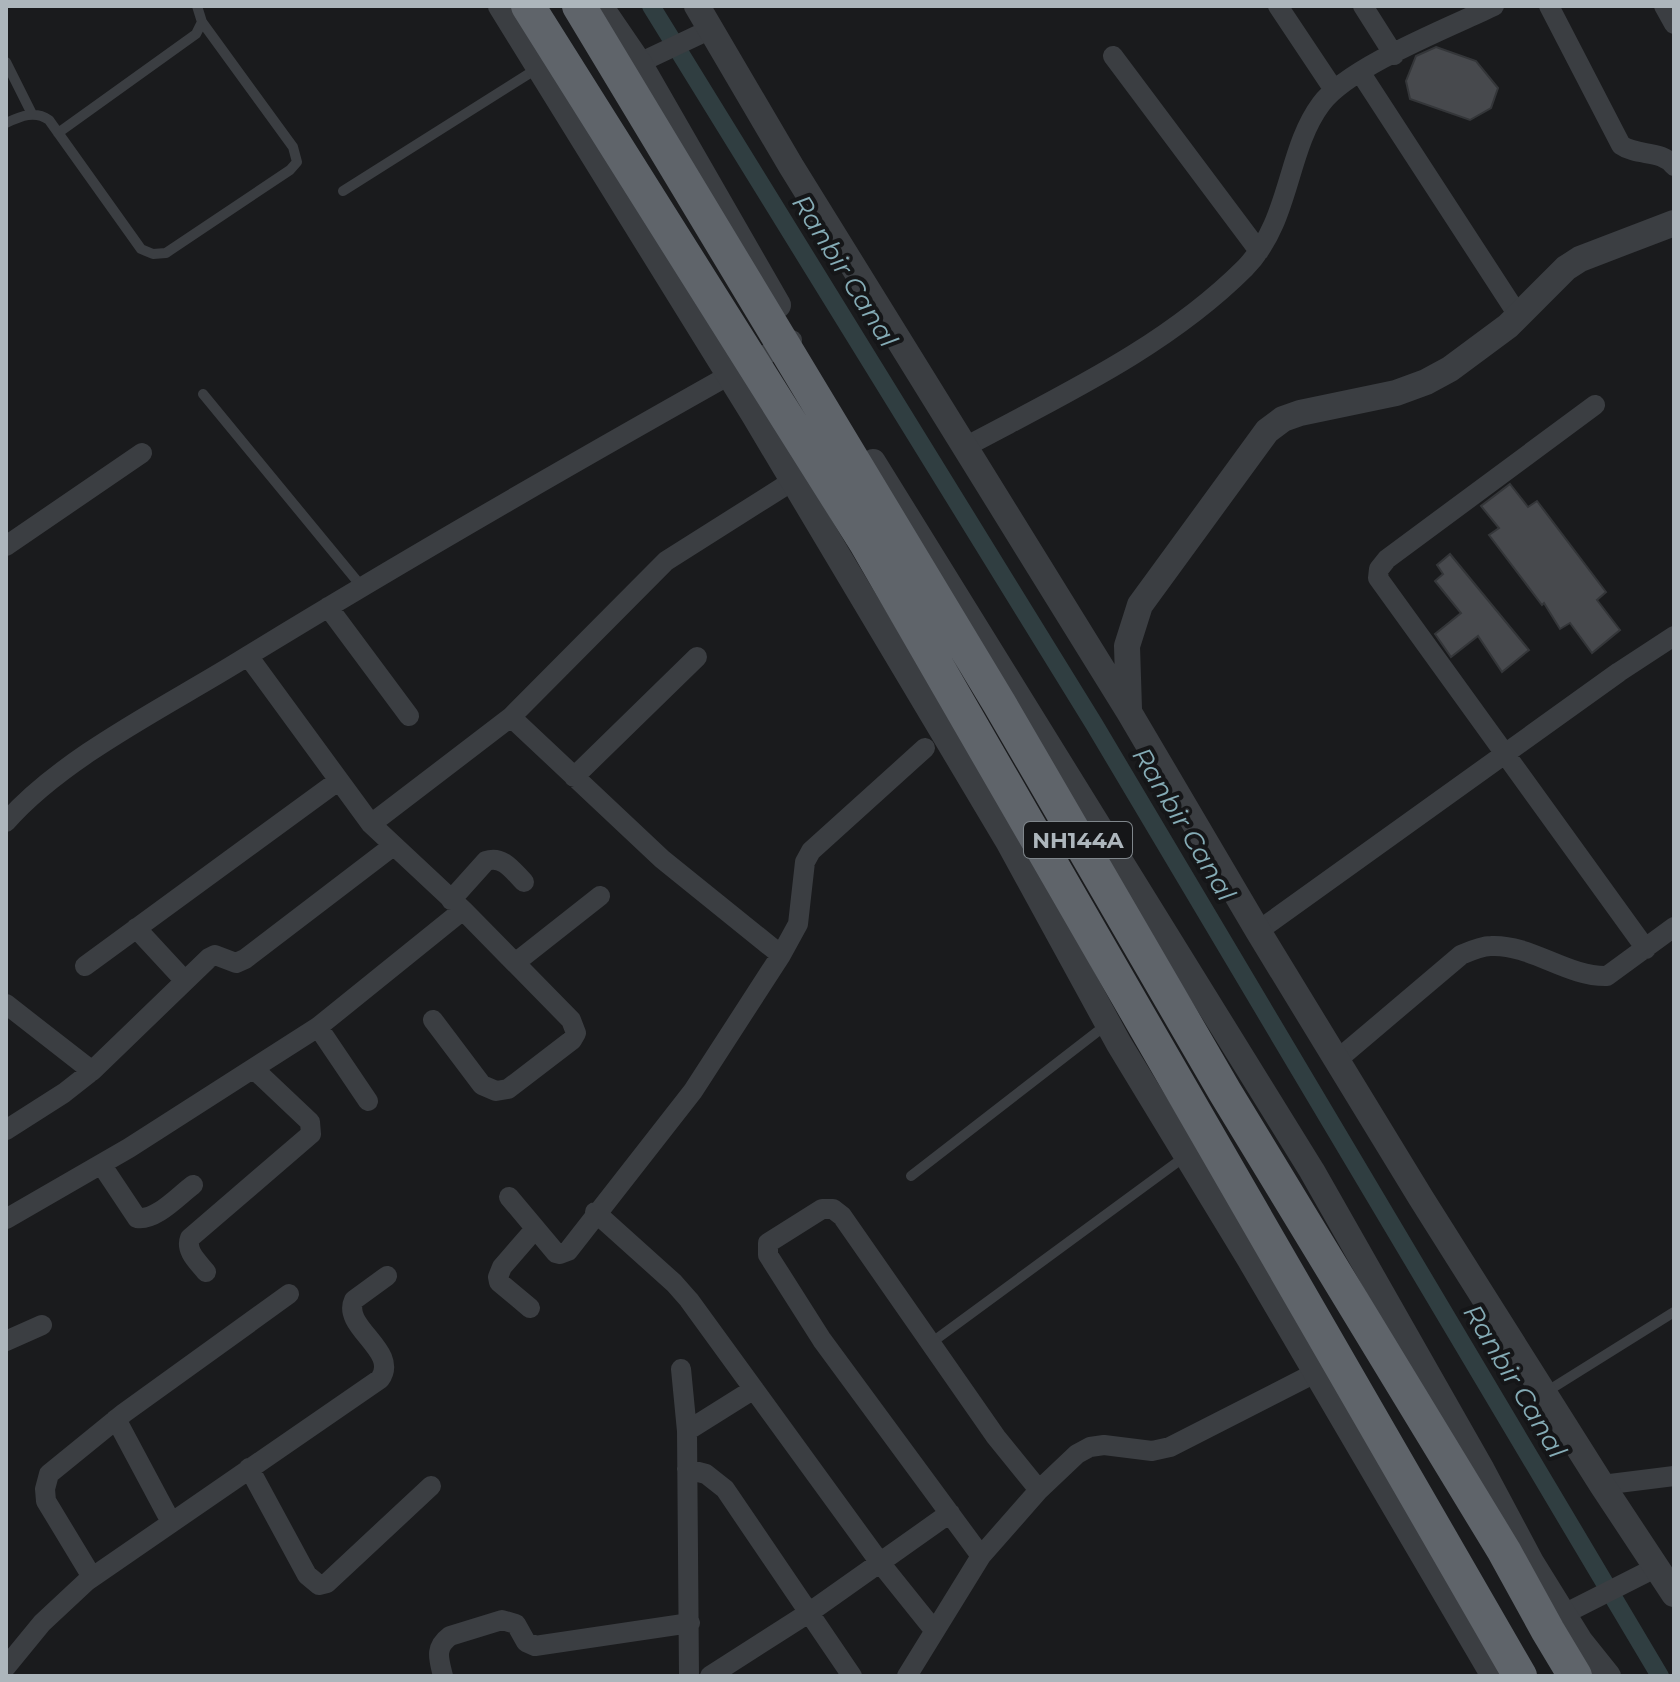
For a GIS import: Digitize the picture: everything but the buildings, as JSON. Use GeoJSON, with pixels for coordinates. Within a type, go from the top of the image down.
{"type":"FeatureCollection","features":[{"type":"Feature","properties":{"kind":"highway","name":"NH144A"},"geometry":{"type":"LineString","coordinates":[[528,6],[866,543],[1520,1676]]}},
{"type":"Feature","properties":{"kind":"highway","name":"NH144A"},"geometry":{"type":"LineString","coordinates":[[579,6],[999,703],[1225,1092],[1504,1551],[1575,1676]]}},
{"type":"Feature","properties":{"kind":"street"},"geometry":{"type":"LineString","coordinates":[[501,6],[729,376],[1008,841],[1107,1023],[1494,1676]]}},
{"type":"Feature","properties":{"kind":"street"},"geometry":{"type":"LineString","coordinates":[[600,6],[645,61],[797,338],[1312,1171],[1531,1562],[1574,1609],[1608,1676]]}},
{"type":"Feature","properties":{"kind":"street"},"geometry":{"type":"LineString","coordinates":[[697,6],[703,32],[791,166],[1129,712],[1258,931],[1544,1393],[1674,1594]]}},
{"type":"Feature","properties":{"kind":"street"},"geometry":{"type":"LineString","coordinates":[[1278,6],[1334,90]]}},
{"type":"Feature","properties":{"kind":"street"},"geometry":{"type":"LineString","coordinates":[[1363,6],[1394,55]]}},
{"type":"Feature","properties":{"kind":"street"},"geometry":{"type":"LineString","coordinates":[[1445,6],[1457,24]]}},
{"type":"Feature","properties":{"kind":"street"},"geometry":{"type":"LineString","coordinates":[[965,447],[1112,368],[1202,306],[1246,267],[1271,233],[1308,128],[1320,105],[1334,90],[1360,72],[1494,6]]}},
{"type":"Feature","properties":{"kind":"street"},"geometry":{"type":"LineString","coordinates":[[1549,6],[1621,145],[1665,157],[1674,166]]}},
{"type":"Feature","properties":{"kind":"street"},"geometry":{"type":"LineString","coordinates":[[1664,6],[1674,24]]}},
{"type":"Feature","properties":{"kind":"street"},"geometry":{"type":"LineString","coordinates":[[645,61],[703,32]]}},
{"type":"Feature","properties":{"kind":"street"},"geometry":{"type":"LineString","coordinates":[[1113,56],[1259,251]]}},
{"type":"Feature","properties":{"kind":"street"},"geometry":{"type":"LineString","coordinates":[[1360,72],[1518,315]]}},
{"type":"Feature","properties":{"kind":"street"},"geometry":{"type":"LineString","coordinates":[[1129,712],[1127,646],[1140,605],[1267,431],[1283,419],[1300,413],[1396,393],[1426,382],[1461,360],[1518,315],[1548,284],[1580,259],[1674,223]]}},
{"type":"Feature","properties":{"kind":"street"},"geometry":{"type":"LineString","coordinates":[[6,822],[79,760],[328,607],[797,338]]}},
{"type":"Feature","properties":{"kind":"street"},"geometry":{"type":"LineString","coordinates":[[1595,405],[1387,559],[1378,573],[1382,586],[1646,949]]}},
{"type":"Feature","properties":{"kind":"street"},"geometry":{"type":"LineString","coordinates":[[6,546],[142,453]]}},
{"type":"Feature","properties":{"kind":"street"},"geometry":{"type":"LineString","coordinates":[[371,824],[511,717],[666,561],[783,487]]}},
{"type":"Feature","properties":{"kind":"street"},"geometry":{"type":"LineString","coordinates":[[328,607],[409,716]]}},
{"type":"Feature","properties":{"kind":"street"},"geometry":{"type":"LineString","coordinates":[[1258,931],[1619,672],[1674,636]]}},
{"type":"Feature","properties":{"kind":"street"},"geometry":{"type":"LineString","coordinates":[[248,656],[371,824],[571,1020],[576,1033],[572,1040],[508,1089],[496,1091],[482,1085],[433,1020]]}},
{"type":"Feature","properties":{"kind":"street"},"geometry":{"type":"LineString","coordinates":[[574,777],[697,657]]}},
{"type":"Feature","properties":{"kind":"street"},"geometry":{"type":"LineString","coordinates":[[511,717],[662,859],[781,955]]}},
{"type":"Feature","properties":{"kind":"street"},"geometry":{"type":"LineString","coordinates":[[509,1197],[556,1253],[568,1251],[595,1212],[693,1091],[781,955],[798,924],[805,862],[811,851],[925,748]]}},
{"type":"Feature","properties":{"kind":"street"},"geometry":{"type":"LineString","coordinates":[[85,966],[338,781]]}},
{"type":"Feature","properties":{"kind":"street"},"geometry":{"type":"LineString","coordinates":[[6,1130],[92,1071],[213,956],[236,963],[245,959],[393,846]]}},
{"type":"Feature","properties":{"kind":"street"},"geometry":{"type":"LineString","coordinates":[[6,1219],[255,1070],[318,1027],[457,905],[486,861],[504,862],[524,882]]}},
{"type":"Feature","properties":{"kind":"street"},"geometry":{"type":"LineString","coordinates":[[515,963],[600,896]]}},
{"type":"Feature","properties":{"kind":"street"},"geometry":{"type":"LineString","coordinates":[[1337,1060],[1461,955],[1476,949],[1492,946],[1511,949],[1597,976],[1607,976],[1674,927]]}},
{"type":"Feature","properties":{"kind":"street"},"geometry":{"type":"LineString","coordinates":[[136,928],[185,981]]}},
{"type":"Feature","properties":{"kind":"street"},"geometry":{"type":"LineString","coordinates":[[6,1004],[92,1071]]}},
{"type":"Feature","properties":{"kind":"street"},"geometry":{"type":"LineString","coordinates":[[318,1027],[368,1101]]}},
{"type":"Feature","properties":{"kind":"street"},"geometry":{"type":"LineString","coordinates":[[206,1272],[189,1250],[190,1238],[311,1134],[310,1122],[255,1070]]}},
{"type":"Feature","properties":{"kind":"street"},"geometry":{"type":"LineString","coordinates":[[101,1164],[137,1218],[151,1217],[193,1185]]}},
{"type":"Feature","properties":{"kind":"street"},"geometry":{"type":"LineString","coordinates":[[981,1556],[822,1340],[768,1255],[768,1243],[822,1209],[833,1209],[842,1216],[996,1437],[1039,1490]]}},
{"type":"Feature","properties":{"kind":"street"},"geometry":{"type":"LineString","coordinates":[[595,1212],[674,1283],[881,1564],[934,1630]]}},
{"type":"Feature","properties":{"kind":"street"},"geometry":{"type":"LineString","coordinates":[[530,1308],[499,1282],[498,1277],[502,1267],[535,1229]]}},
{"type":"Feature","properties":{"kind":"street"},"geometry":{"type":"LineString","coordinates":[[6,1667],[53,1612],[92,1577],[357,1395],[384,1373],[384,1361],[353,1315],[351,1305],[387,1276]]}},
{"type":"Feature","properties":{"kind":"street"},"geometry":{"type":"LineString","coordinates":[[92,1577],[46,1501],[46,1482],[54,1468],[116,1419],[289,1294]]}},
{"type":"Feature","properties":{"kind":"street"},"geometry":{"type":"LineString","coordinates":[[6,1341],[42,1325]]}},
{"type":"Feature","properties":{"kind":"street"},"geometry":{"type":"LineString","coordinates":[[681,1369],[687,1431],[689,1676]]}},
{"type":"Feature","properties":{"kind":"street"},"geometry":{"type":"LineString","coordinates":[[907,1676],[981,1556],[1039,1490],[1077,1454],[1090,1447],[1104,1445],[1152,1451],[1170,1447],[1315,1373]]}},
{"type":"Feature","properties":{"kind":"street"},"geometry":{"type":"LineString","coordinates":[[687,1431],[754,1389]]}},
{"type":"Feature","properties":{"kind":"street"},"geometry":{"type":"LineString","coordinates":[[116,1419],[171,1522]]}},
{"type":"Feature","properties":{"kind":"street"},"geometry":{"type":"LineString","coordinates":[[249,1468],[307,1575],[319,1585],[327,1583],[431,1486]]}},
{"type":"Feature","properties":{"kind":"street"},"geometry":{"type":"LineString","coordinates":[[687,1469],[706,1474],[725,1489],[852,1676]]}},
{"type":"Feature","properties":{"kind":"street"},"geometry":{"type":"LineString","coordinates":[[1602,1485],[1674,1476]]}},
{"type":"Feature","properties":{"kind":"street"},"geometry":{"type":"LineString","coordinates":[[710,1676],[881,1564],[950,1513]]}},
{"type":"Feature","properties":{"kind":"street"},"geometry":{"type":"LineString","coordinates":[[1574,1609],[1655,1568]]}},
{"type":"Feature","properties":{"kind":"street"},"geometry":{"type":"LineString","coordinates":[[443,1676],[438,1655],[443,1642],[450,1636],[502,1620],[516,1624],[526,1642],[535,1646],[690,1623]]}},
{"type":"Feature","properties":{"kind":"lane"},"geometry":{"type":"LineString","coordinates":[[6,123],[32,114],[40,114],[49,120],[141,249],[153,254],[172,249],[290,170],[297,162],[297,154],[202,22],[197,6]]}},
{"type":"Feature","properties":{"kind":"lane"},"geometry":{"type":"LineString","coordinates":[[58,133],[196,34],[202,22]]}},
{"type":"Feature","properties":{"kind":"lane"},"geometry":{"type":"LineString","coordinates":[[6,62],[32,114]]}},
{"type":"Feature","properties":{"kind":"lane"},"geometry":{"type":"LineString","coordinates":[[343,191],[539,67]]}},
{"type":"Feature","properties":{"kind":"lane"},"geometry":{"type":"LineString","coordinates":[[203,394],[362,587]]}},
{"type":"Feature","properties":{"kind":"lane"},"geometry":{"type":"LineString","coordinates":[[911,1176],[1107,1023]]}},
{"type":"Feature","properties":{"kind":"lane"},"geometry":{"type":"LineString","coordinates":[[931,1343],[1187,1155]]}},
{"type":"Feature","properties":{"kind":"lane"},"geometry":{"type":"LineString","coordinates":[[1544,1393],[1674,1312]]}},
{"type":"Feature","properties":{"kind":"waterway","name":"Ranbir Canal"},"geometry":{"type":"LineString","coordinates":[[651,6],[1094,724],[1660,1676]]}}]}
